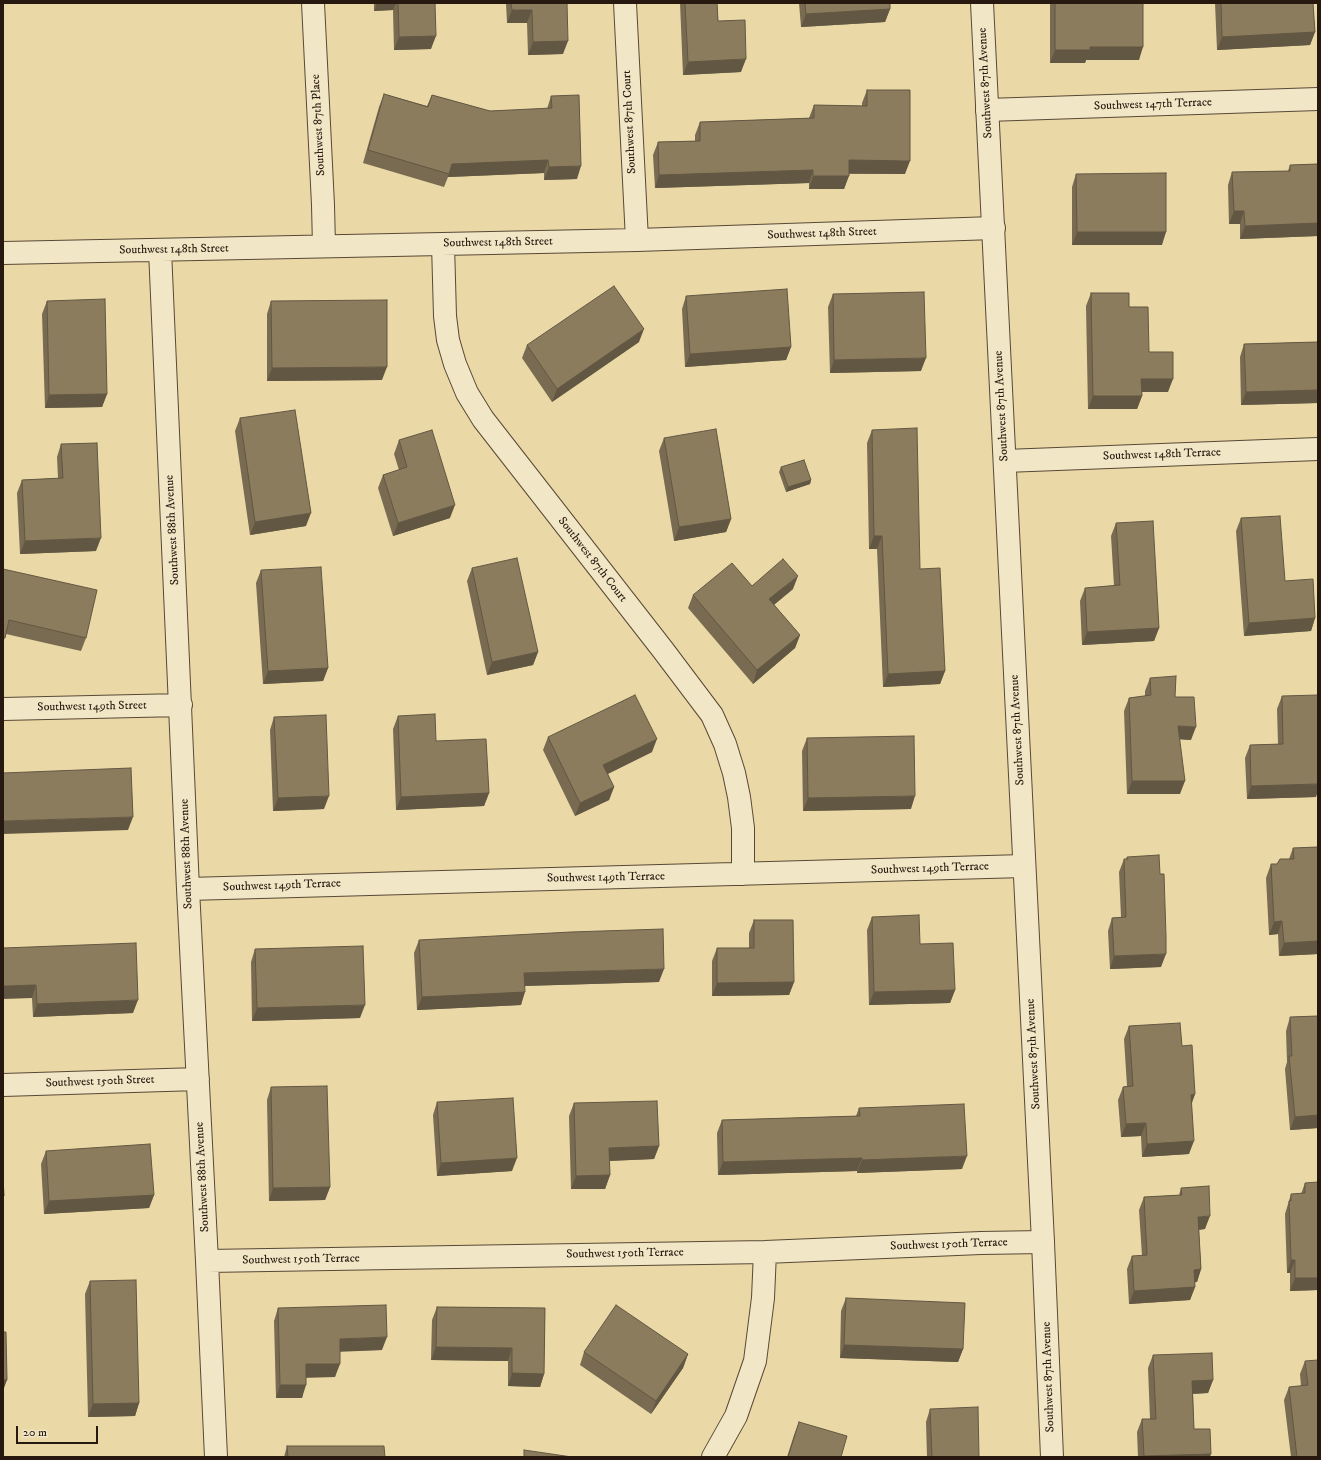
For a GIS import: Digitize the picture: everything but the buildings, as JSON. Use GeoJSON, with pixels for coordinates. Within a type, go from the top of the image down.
{"type":"FeatureCollection","features":[{"type":"Feature","properties":{"kind":"street","name":"Southwest 87th Place"},"geometry":{"type":"LineString","coordinates":[[313,3],[324,246]]}},
{"type":"Feature","properties":{"kind":"street","name":"Southwest 87th Court"},"geometry":{"type":"LineString","coordinates":[[625,3],[637,240]]}},
{"type":"Feature","properties":{"kind":"street","name":"Southwest 87th Avenue"},"geometry":{"type":"LineString","coordinates":[[982,3],[1043,1242],[1052,1457]]}},
{"type":"Feature","properties":{"kind":"street","name":"Southwest 147th Terrace"},"geometry":{"type":"LineString","coordinates":[[987,110],[1318,99]]}},
{"type":"Feature","properties":{"kind":"street","name":"Southwest 148th Street"},"geometry":{"type":"LineString","coordinates":[[3,253],[637,240],[994,228]]}},
{"type":"Feature","properties":{"kind":"street","name":"Southwest 87th Court"},"geometry":{"type":"LineString","coordinates":[[443,244],[444,294],[448,340],[455,364],[467,393],[482,419],[712,715],[725,744],[734,773],[739,797],[743,828],[743,874]]}},
{"type":"Feature","properties":{"kind":"street","name":"Southwest 88th Avenue"},"geometry":{"type":"LineString","coordinates":[[160,250],[188,889],[216,1457]]}},
{"type":"Feature","properties":{"kind":"street","name":"Southwest 148th Terrace"},"geometry":{"type":"LineString","coordinates":[[1005,461],[1318,449]]}},
{"type":"Feature","properties":{"kind":"street","name":"Southwest 149th Street"},"geometry":{"type":"LineString","coordinates":[[3,709],[181,705]]}},
{"type":"Feature","properties":{"kind":"street","name":"Southwest 149th Terrace"},"geometry":{"type":"LineString","coordinates":[[188,889],[1024,866]]}},
{"type":"Feature","properties":{"kind":"street","name":"Southwest 150th Street"},"geometry":{"type":"LineString","coordinates":[[3,1085],[198,1079]]}},
{"type":"Feature","properties":{"kind":"street","name":"Southwest 150th Terrace"},"geometry":{"type":"LineString","coordinates":[[207,1261],[765,1252],[981,1243],[1043,1242]]}},
{"type":"Feature","properties":{"kind":"street"},"geometry":{"type":"LineString","coordinates":[[713,1457],[736,1416],[755,1361],[763,1298],[765,1252]]}}]}
